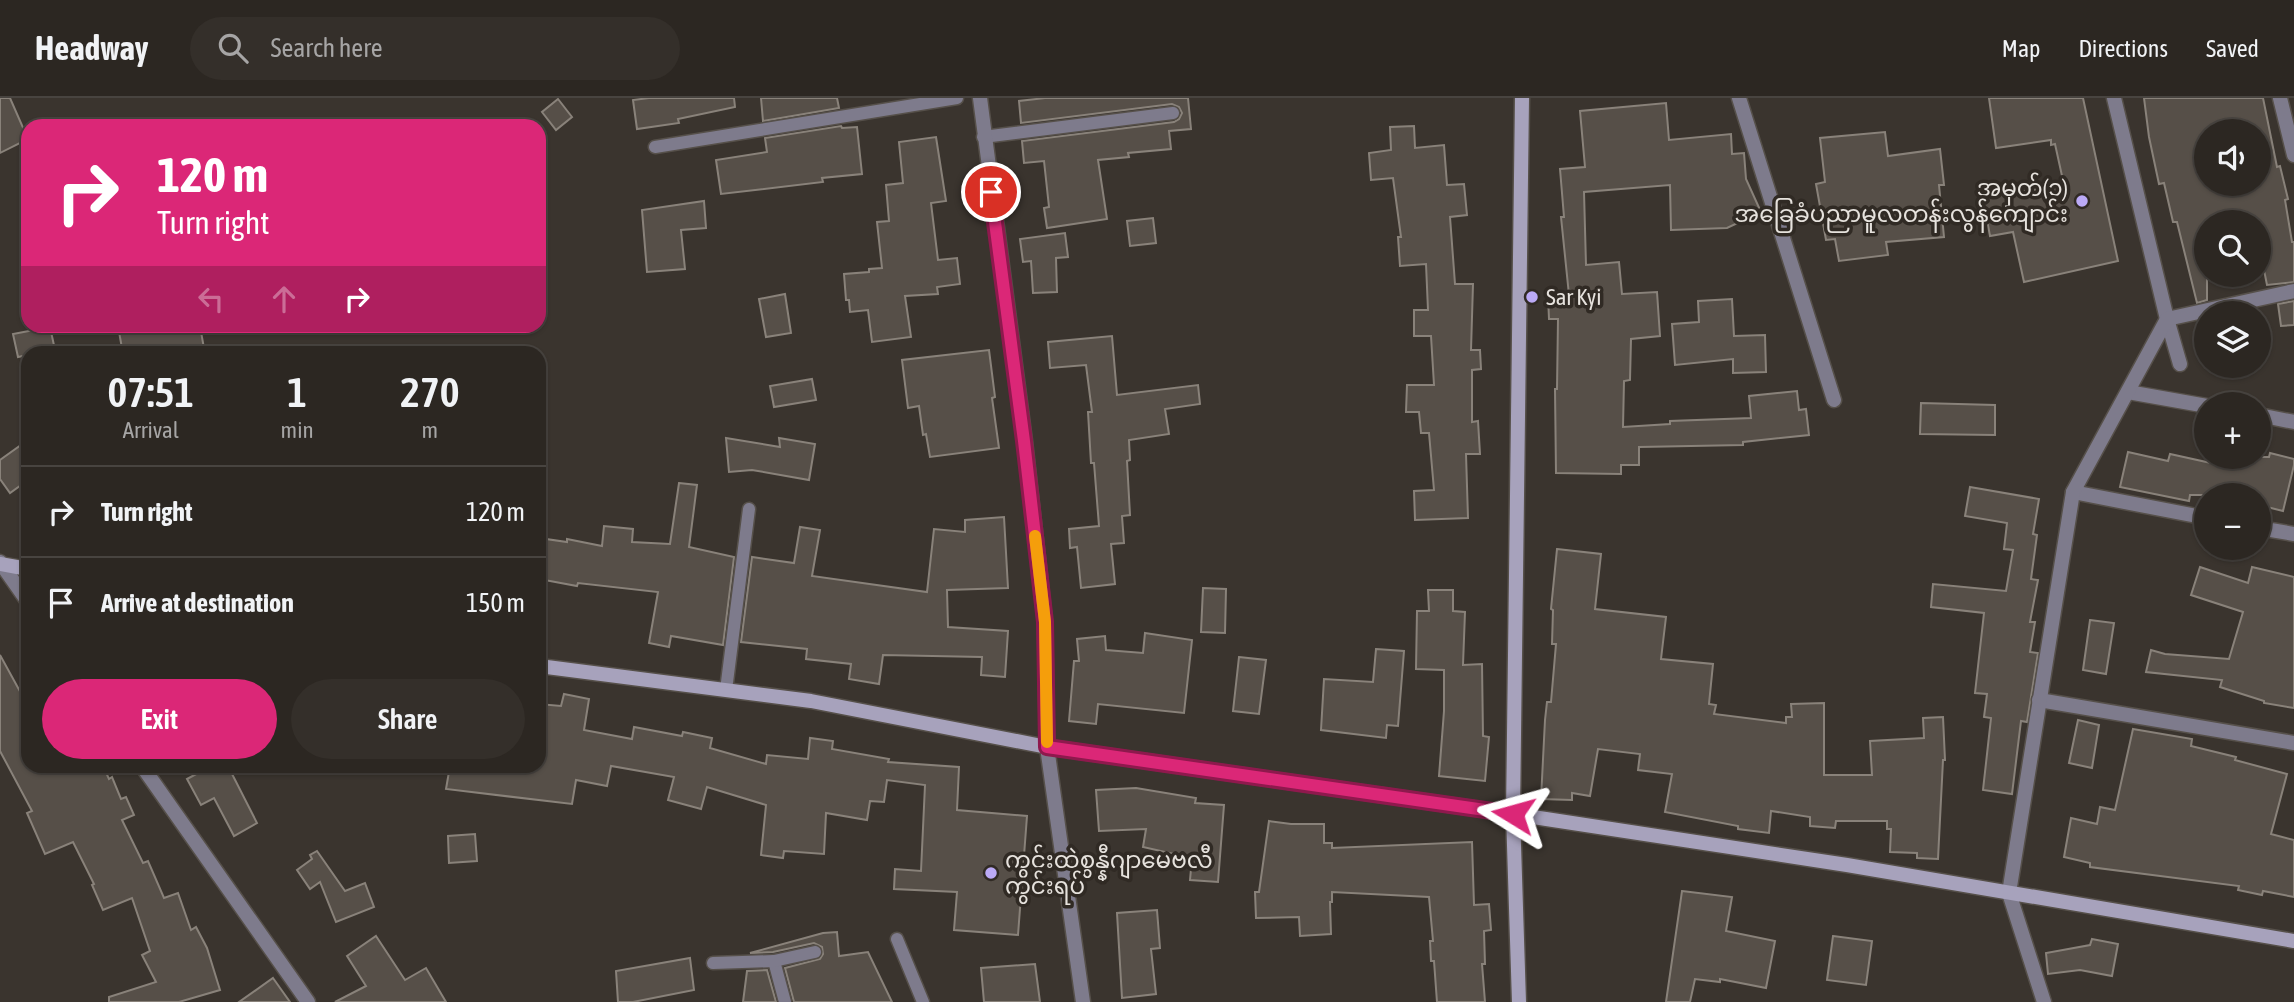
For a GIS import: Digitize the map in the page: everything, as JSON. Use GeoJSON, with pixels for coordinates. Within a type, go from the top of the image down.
{"type":"FeatureCollection","features":[{"type":"Feature","properties":{"kind":"main road"},"geometry":{"type":"LineString","coordinates":[[1519,1002],[1513,814],[1521,98]]}},
{"type":"Feature","properties":{"kind":"main road"},"geometry":{"type":"LineString","coordinates":[[0,563],[21,568]]}},
{"type":"Feature","properties":{"kind":"main road"},"geometry":{"type":"LineString","coordinates":[[546,667],[811,701],[1047,747],[1847,865],[2294,941]]}},
{"type":"Feature","properties":{"kind":"street"},"geometry":{"type":"LineString","coordinates":[[980,98],[1023,427],[1045,622],[1047,747],[1083,1002]]}},
{"type":"Feature","properties":{"kind":"street"},"geometry":{"type":"LineString","coordinates":[[1739,98],[1834,400]]}},
{"type":"Feature","properties":{"kind":"street"},"geometry":{"type":"LineString","coordinates":[[2114,98],[2180,364]]}},
{"type":"Feature","properties":{"kind":"street"},"geometry":{"type":"LineString","coordinates":[[2280,98],[2294,155]]}},
{"type":"Feature","properties":{"kind":"street"},"geometry":{"type":"LineString","coordinates":[[2043,1002],[2009,893],[2073,492],[2167,319],[2294,291]]}},
{"type":"Feature","properties":{"kind":"street"},"geometry":{"type":"LineString","coordinates":[[2128,392],[2194,404]]}},
{"type":"Feature","properties":{"kind":"street"},"geometry":{"type":"LineString","coordinates":[[2271,417],[2294,422]]}},
{"type":"Feature","properties":{"kind":"street"},"geometry":{"type":"LineString","coordinates":[[2073,492],[2194,515]]}},
{"type":"Feature","properties":{"kind":"street"},"geometry":{"type":"LineString","coordinates":[[2271,530],[2294,534]]}},
{"type":"Feature","properties":{"kind":"street"},"geometry":{"type":"LineString","coordinates":[[0,563],[21,592]]}},
{"type":"Feature","properties":{"kind":"street"},"geometry":{"type":"LineString","coordinates":[[2039,700],[2294,743]]}},
{"type":"Feature","properties":{"kind":"street"},"geometry":{"type":"LineString","coordinates":[[147,773],[308,1002]]}},
{"type":"Feature","properties":{"kind":"lane"},"geometry":{"type":"LineString","coordinates":[[655,147],[957,98]]}},
{"type":"Feature","properties":{"kind":"lane"},"geometry":{"type":"LineString","coordinates":[[983,137],[1173,113]]}},
{"type":"Feature","properties":{"kind":"lane"},"geometry":{"type":"LineString","coordinates":[[726,690],[749,509]]}},
{"type":"Feature","properties":{"kind":"lane"},"geometry":{"type":"LineString","coordinates":[[897,939],[923,1002]]}},
{"type":"Feature","properties":{"kind":"lane"},"geometry":{"type":"LineString","coordinates":[[713,963],[774,961],[815,952]]}},
{"type":"Feature","properties":{"kind":"lane"},"geometry":{"type":"LineString","coordinates":[[774,961],[785,1002]]}},
{"type":"Feature","properties":{"kind":"building"},"geometry":{"type":"Polygon","coordinates":[[[0,98],[10,98],[21,123],[21,142],[0,153],[0,98]]]}},
{"type":"Feature","properties":{"kind":"building"},"geometry":{"type":"Polygon","coordinates":[[[734,98],[735,107],[678,119],[679,123],[637,129],[633,100],[734,98]]]}},
{"type":"Feature","properties":{"kind":"building"},"geometry":{"type":"Polygon","coordinates":[[[761,98],[837,98],[839,108],[763,121],[761,98]]]}},
{"type":"Feature","properties":{"kind":"building"},"geometry":{"type":"Polygon","coordinates":[[[1045,98],[1188,98],[1191,129],[1169,131],[1171,149],[1128,153],[1129,157],[1098,160],[1107,219],[1047,228],[1044,208],[1049,207],[1044,161],[1024,163],[1022,141],[1174,122],[1182,113],[1179,107],[1172,104],[1021,123],[1019,101],[1045,98]]]}},
{"type":"Feature","properties":{"kind":"building"},"geometry":{"type":"Polygon","coordinates":[[[1989,98],[2083,98],[2118,261],[2024,282],[2013,232],[1990,236],[1983,198],[2064,185],[2055,144],[2051,145],[2051,140],[1996,148],[1989,98]]]}},
{"type":"Feature","properties":{"kind":"building"},"geometry":{"type":"Polygon","coordinates":[[[2144,98],[2263,98],[2267,119],[2194,119],[2194,196],[2271,196],[2271,137],[2288,199],[2285,200],[2294,242],[2294,282],[2271,285],[2271,210],[2194,210],[2194,287],[2207,287],[2207,300],[2197,301],[2177,222],[2173,222],[2164,183],[2159,184],[2144,98]]]}},
{"type":"Feature","properties":{"kind":"building"},"geometry":{"type":"Polygon","coordinates":[[[558,99],[572,117],[556,130],[542,112],[558,99]]]}},
{"type":"Feature","properties":{"kind":"building"},"geometry":{"type":"Polygon","coordinates":[[[1666,103],[1669,140],[1731,134],[1732,154],[1744,153],[1746,179],[1761,212],[1727,228],[1671,230],[1670,185],[1584,192],[1586,265],[1619,262],[1622,294],[1657,292],[1660,336],[1631,339],[1630,380],[1624,381],[1623,427],[1670,424],[1670,421],[1751,418],[1749,396],[1797,391],[1799,410],[1806,409],[1809,435],[1743,442],[1743,445],[1639,447],[1639,465],[1621,465],[1621,474],[1556,473],[1558,319],[1549,319],[1548,296],[1569,295],[1561,217],[1564,217],[1560,169],[1585,167],[1580,111],[1666,103]]]}},
{"type":"Feature","properties":{"kind":"building"},"geometry":{"type":"Polygon","coordinates":[[[841,126],[857,127],[862,174],[822,178],[823,182],[721,194],[716,160],[767,152],[765,138],[841,126]]]}},
{"type":"Feature","properties":{"kind":"building"},"geometry":{"type":"Polygon","coordinates":[[[1414,126],[1415,148],[1444,145],[1447,185],[1464,184],[1467,215],[1450,217],[1455,284],[1473,284],[1471,350],[1480,350],[1481,369],[1472,370],[1472,422],[1478,421],[1480,454],[1466,454],[1468,518],[1415,520],[1414,491],[1434,490],[1429,433],[1421,433],[1419,412],[1406,412],[1407,385],[1434,385],[1431,336],[1414,336],[1414,310],[1428,310],[1426,264],[1400,266],[1398,237],[1401,237],[1393,178],[1371,180],[1369,153],[1391,150],[1390,127],[1414,126]]]}},
{"type":"Feature","properties":{"kind":"building"},"geometry":{"type":"Polygon","coordinates":[[[1885,132],[1888,156],[1940,149],[1944,185],[1939,185],[1944,237],[1886,242],[1888,255],[1839,261],[1835,239],[1826,240],[1816,184],[1825,182],[1820,138],[1885,132]]]}},
{"type":"Feature","properties":{"kind":"building"},"geometry":{"type":"Polygon","coordinates":[[[936,137],[946,201],[931,203],[938,260],[957,258],[960,284],[937,287],[938,294],[905,296],[911,337],[872,342],[868,310],[850,312],[844,274],[882,268],[877,222],[889,221],[886,185],[903,183],[899,142],[936,137]]]}},
{"type":"Feature","properties":{"kind":"building"},"geometry":{"type":"Polygon","coordinates":[[[704,201],[706,228],[681,230],[685,269],[647,272],[642,210],[704,201]]]}},
{"type":"Feature","properties":{"kind":"building"},"geometry":{"type":"Polygon","coordinates":[[[1153,218],[1156,243],[1130,246],[1127,221],[1153,218]]]}},
{"type":"Feature","properties":{"kind":"building"},"geometry":{"type":"Polygon","coordinates":[[[1065,233],[1068,257],[1056,258],[1057,292],[1033,293],[1031,261],[1023,262],[1020,239],[1065,233]]]}},
{"type":"Feature","properties":{"kind":"building"},"geometry":{"type":"Polygon","coordinates":[[[785,294],[791,333],[766,337],[759,299],[785,294]]]}},
{"type":"Feature","properties":{"kind":"building"},"geometry":{"type":"Polygon","coordinates":[[[1732,299],[1734,336],[1765,335],[1766,372],[1733,373],[1733,359],[1675,365],[1672,324],[1699,322],[1698,301],[1732,299]]]}},
{"type":"Feature","properties":{"kind":"building"},"geometry":{"type":"Polygon","coordinates":[[[2294,301],[2294,325],[2281,326],[2278,304],[2294,301]]]}},
{"type":"Feature","properties":{"kind":"building"},"geometry":{"type":"Polygon","coordinates":[[[51,333],[54,346],[21,346],[21,356],[18,357],[13,334],[51,333]]]}},
{"type":"Feature","properties":{"kind":"building"},"geometry":{"type":"Polygon","coordinates":[[[119,333],[201,333],[204,346],[122,346],[119,333]]]}},
{"type":"Feature","properties":{"kind":"building"},"geometry":{"type":"Polygon","coordinates":[[[1112,336],[1117,395],[1198,385],[1200,404],[1165,409],[1169,434],[1129,440],[1130,460],[1127,461],[1130,515],[1122,516],[1124,543],[1111,544],[1115,584],[1081,588],[1077,547],[1070,548],[1069,529],[1099,526],[1094,463],[1091,463],[1088,412],[1092,412],[1086,365],[1050,368],[1048,342],[1112,336]]]}},
{"type":"Feature","properties":{"kind":"building"},"geometry":{"type":"Polygon","coordinates":[[[989,350],[999,448],[930,457],[926,434],[923,435],[919,406],[908,408],[902,360],[989,350]]]}},
{"type":"Feature","properties":{"kind":"building"},"geometry":{"type":"Polygon","coordinates":[[[812,379],[816,400],[774,407],[770,386],[812,379]]]}},
{"type":"Feature","properties":{"kind":"building"},"geometry":{"type":"Polygon","coordinates":[[[1921,403],[1995,405],[1995,435],[1920,434],[1921,403]]]}},
{"type":"Feature","properties":{"kind":"building"},"geometry":{"type":"Polygon","coordinates":[[[726,438],[780,447],[779,438],[815,444],[809,480],[752,470],[729,472],[726,438]]]}},
{"type":"Feature","properties":{"kind":"building"},"geometry":{"type":"Polygon","coordinates":[[[21,445],[21,485],[10,493],[0,479],[0,460],[21,445]]]}},
{"type":"Feature","properties":{"kind":"building"},"geometry":{"type":"Polygon","coordinates":[[[2128,452],[2168,461],[2170,454],[2194,459],[2194,469],[2271,469],[2271,453],[2294,459],[2283,511],[2271,508],[2271,483],[2194,483],[2194,495],[2190,495],[2189,501],[2120,487],[2128,452]]]}},
{"type":"Feature","properties":{"kind":"building"},"geometry":{"type":"Polygon","coordinates":[[[679,483],[697,485],[689,547],[734,557],[723,645],[671,636],[669,647],[649,643],[658,592],[578,583],[577,586],[546,580],[546,539],[567,542],[567,539],[602,546],[604,526],[633,529],[632,542],[670,544],[679,483]]]}},
{"type":"Feature","properties":{"kind":"building"},"geometry":{"type":"Polygon","coordinates":[[[1970,487],[2039,499],[2033,534],[2037,535],[2031,579],[2038,580],[2030,622],[2035,622],[2030,652],[2038,653],[2027,722],[2021,721],[2012,794],[1983,790],[1991,718],[1984,717],[1987,694],[1975,693],[1984,613],[1931,607],[1933,584],[2006,591],[2013,550],[2004,549],[2007,523],[1965,516],[1970,487]]]}},
{"type":"Feature","properties":{"kind":"building"},"geometry":{"type":"Polygon","coordinates":[[[1004,517],[1008,588],[947,590],[948,627],[1008,631],[1005,677],[981,675],[982,657],[883,655],[879,684],[849,679],[851,664],[806,659],[807,649],[741,642],[752,557],[794,563],[800,527],[820,530],[812,576],[927,592],[934,529],[965,532],[965,520],[1004,517]]]}},
{"type":"Feature","properties":{"kind":"building"},"geometry":{"type":"Polygon","coordinates":[[[1557,549],[1601,554],[1595,609],[1666,617],[1661,659],[1713,664],[1709,704],[1716,705],[1714,714],[1786,723],[1786,717],[1792,717],[1791,704],[1824,703],[1824,775],[1872,775],[1870,741],[1924,738],[1923,718],[1943,717],[1945,760],[1938,859],[1917,858],[1917,853],[1890,852],[1891,829],[1887,829],[1887,821],[1836,821],[1835,828],[1810,826],[1810,817],[1771,811],[1769,833],[1738,829],[1738,826],[1665,812],[1672,774],[1638,770],[1640,754],[1598,749],[1590,796],[1572,793],[1572,800],[1541,799],[1545,720],[1547,702],[1551,702],[1556,644],[1552,644],[1551,609],[1557,549]]]}},
{"type":"Feature","properties":{"kind":"building"},"geometry":{"type":"Polygon","coordinates":[[[2200,567],[2248,583],[2252,567],[2294,577],[2294,708],[2264,703],[2220,687],[2222,680],[2146,672],[2151,650],[2165,654],[2229,659],[2243,612],[2191,595],[2200,567]]]}},
{"type":"Feature","properties":{"kind":"building"},"geometry":{"type":"Polygon","coordinates":[[[1203,588],[1226,589],[1225,633],[1201,632],[1203,588]]]}},
{"type":"Feature","properties":{"kind":"building"},"geometry":{"type":"Polygon","coordinates":[[[1428,590],[1453,590],[1453,611],[1465,612],[1463,665],[1482,664],[1483,736],[1489,737],[1485,781],[1439,776],[1444,670],[1416,669],[1417,611],[1429,611],[1428,590]]]}},
{"type":"Feature","properties":{"kind":"building"},"geometry":{"type":"Polygon","coordinates":[[[2090,620],[2114,623],[2106,674],[2083,670],[2090,620]]]}},
{"type":"Feature","properties":{"kind":"building"},"geometry":{"type":"Polygon","coordinates":[[[1145,633],[1192,640],[1184,713],[1098,704],[1096,724],[1069,721],[1074,661],[1079,661],[1077,639],[1105,636],[1106,650],[1143,653],[1145,633]]]}},
{"type":"Feature","properties":{"kind":"building"},"geometry":{"type":"Polygon","coordinates":[[[1376,649],[1404,651],[1398,726],[1387,725],[1386,738],[1321,730],[1324,679],[1373,682],[1376,649]]]}},
{"type":"Feature","properties":{"kind":"building"},"geometry":{"type":"Polygon","coordinates":[[[0,655],[21,693],[21,773],[106,773],[109,779],[112,777],[121,799],[126,797],[134,815],[122,820],[143,863],[148,861],[164,898],[178,893],[191,930],[196,927],[207,948],[220,990],[179,1002],[109,1002],[109,997],[156,982],[142,955],[150,951],[132,898],[103,910],[92,885],[94,884],[73,842],[45,854],[27,813],[32,811],[0,751],[0,655]]]}},
{"type":"Feature","properties":{"kind":"building"},"geometry":{"type":"Polygon","coordinates":[[[1239,657],[1266,660],[1259,714],[1233,711],[1239,657]]]}},
{"type":"Feature","properties":{"kind":"building"},"geometry":{"type":"Polygon","coordinates":[[[564,694],[589,699],[584,730],[632,739],[634,727],[682,736],[683,732],[712,738],[710,748],[766,764],[767,755],[808,759],[810,738],[833,741],[832,749],[889,759],[888,762],[959,767],[957,810],[1027,816],[1018,935],[954,930],[957,892],[894,889],[895,869],[921,871],[925,785],[887,780],[884,802],[870,801],[867,820],[826,813],[824,854],[784,851],[783,858],[761,855],[766,805],[707,787],[701,809],[668,800],[674,777],[611,766],[607,786],[576,780],[572,804],[446,789],[449,773],[546,773],[546,705],[561,706],[564,694]]]}},
{"type":"Feature","properties":{"kind":"building"},"geometry":{"type":"Polygon","coordinates":[[[2078,720],[2099,725],[2092,768],[2069,763],[2078,720]]]}},
{"type":"Feature","properties":{"kind":"building"},"geometry":{"type":"Polygon","coordinates":[[[2133,729],[2192,739],[2191,746],[2287,774],[2271,834],[2294,840],[2294,897],[2263,891],[2262,895],[2238,890],[2239,886],[2090,867],[2090,863],[2064,857],[2071,818],[2097,824],[2100,807],[2115,810],[2133,729]]]}},
{"type":"Feature","properties":{"kind":"building"},"geometry":{"type":"Polygon","coordinates":[[[198,773],[232,773],[257,823],[234,836],[214,798],[201,805],[187,779],[198,773]]]}},
{"type":"Feature","properties":{"kind":"building"},"geometry":{"type":"Polygon","coordinates":[[[1136,788],[1196,798],[1195,803],[1224,805],[1218,882],[1190,880],[1192,858],[1143,847],[1146,829],[1099,831],[1096,790],[1136,788]]]}},
{"type":"Feature","properties":{"kind":"building"},"geometry":{"type":"Polygon","coordinates":[[[1269,821],[1324,824],[1324,843],[1332,843],[1332,848],[1472,842],[1474,905],[1489,904],[1491,930],[1484,931],[1485,964],[1482,964],[1485,1002],[1437,1002],[1434,961],[1431,961],[1430,941],[1433,941],[1429,897],[1332,892],[1331,934],[1300,936],[1299,917],[1256,918],[1255,892],[1259,892],[1269,821]]]}},
{"type":"Feature","properties":{"kind":"building"},"geometry":{"type":"Polygon","coordinates":[[[475,834],[477,861],[449,863],[448,836],[475,834]]]}},
{"type":"Feature","properties":{"kind":"building"},"geometry":{"type":"Polygon","coordinates":[[[317,851],[345,891],[365,883],[374,907],[336,922],[320,882],[310,889],[297,870],[312,859],[310,855],[317,851]]]}},
{"type":"Feature","properties":{"kind":"building"},"geometry":{"type":"Polygon","coordinates":[[[1682,891],[1732,897],[1726,931],[1775,941],[1766,988],[1720,979],[1720,982],[1695,979],[1690,1002],[1666,1002],[1682,891]]]}},
{"type":"Feature","properties":{"kind":"building"},"geometry":{"type":"Polygon","coordinates":[[[1157,910],[1160,948],[1151,949],[1156,994],[1122,998],[1117,913],[1157,910]]]}},
{"type":"Feature","properties":{"kind":"building"},"geometry":{"type":"Polygon","coordinates":[[[837,932],[839,956],[868,952],[892,1002],[794,1002],[785,968],[820,959],[823,954],[822,947],[814,943],[773,952],[750,953],[823,933],[837,932]]]}},
{"type":"Feature","properties":{"kind":"building"},"geometry":{"type":"Polygon","coordinates":[[[376,936],[405,980],[426,968],[446,1002],[335,1002],[366,986],[347,956],[376,936]]]}},
{"type":"Feature","properties":{"kind":"building"},"geometry":{"type":"Polygon","coordinates":[[[1833,936],[1872,941],[1866,985],[1827,980],[1833,936]]]}},
{"type":"Feature","properties":{"kind":"building"},"geometry":{"type":"Polygon","coordinates":[[[2092,939],[2118,944],[2112,976],[2080,970],[2048,974],[2046,953],[2090,945],[2092,939]]]}},
{"type":"Feature","properties":{"kind":"building"},"geometry":{"type":"Polygon","coordinates":[[[690,958],[694,990],[633,1002],[618,1002],[616,971],[690,958]]]}},
{"type":"Feature","properties":{"kind":"building"},"geometry":{"type":"Polygon","coordinates":[[[1035,964],[1040,1002],[984,1002],[981,968],[1035,964]]]}},
{"type":"Feature","properties":{"kind":"building"},"geometry":{"type":"Polygon","coordinates":[[[767,970],[776,1002],[743,1002],[747,971],[767,970]]]}},
{"type":"Feature","properties":{"kind":"building"},"geometry":{"type":"Polygon","coordinates":[[[273,978],[290,1002],[239,1002],[273,978]]]}},
{"type":"Feature","properties":{"kind":"slow traffic"},"geometry":{"type":"LineString","coordinates":[[1035,536],[1045,622],[1047,742]]}},
{"type":"Feature","properties":{"kind":"place","name":"အမှတ်(၁) အခြေခံပညာမူလတန်းလွန်ကျောင်း"},"geometry":{"type":"Point","coordinates":[2082,201]}},
{"type":"Feature","properties":{"kind":"place","name":"Sar Kyi"},"geometry":{"type":"Point","coordinates":[1532,297]}},
{"type":"Feature","properties":{"kind":"place","name":"ကွင်းထဲစွန္နီဂျာမေဗလီ ကွင်းရပ်"},"geometry":{"type":"Point","coordinates":[991,873]}},
{"type":"Feature","properties":{"kind":"route"},"geometry":{"type":"LineString","coordinates":[[991,192],[1045,622],[1047,747],[1513,814]]}}]}
